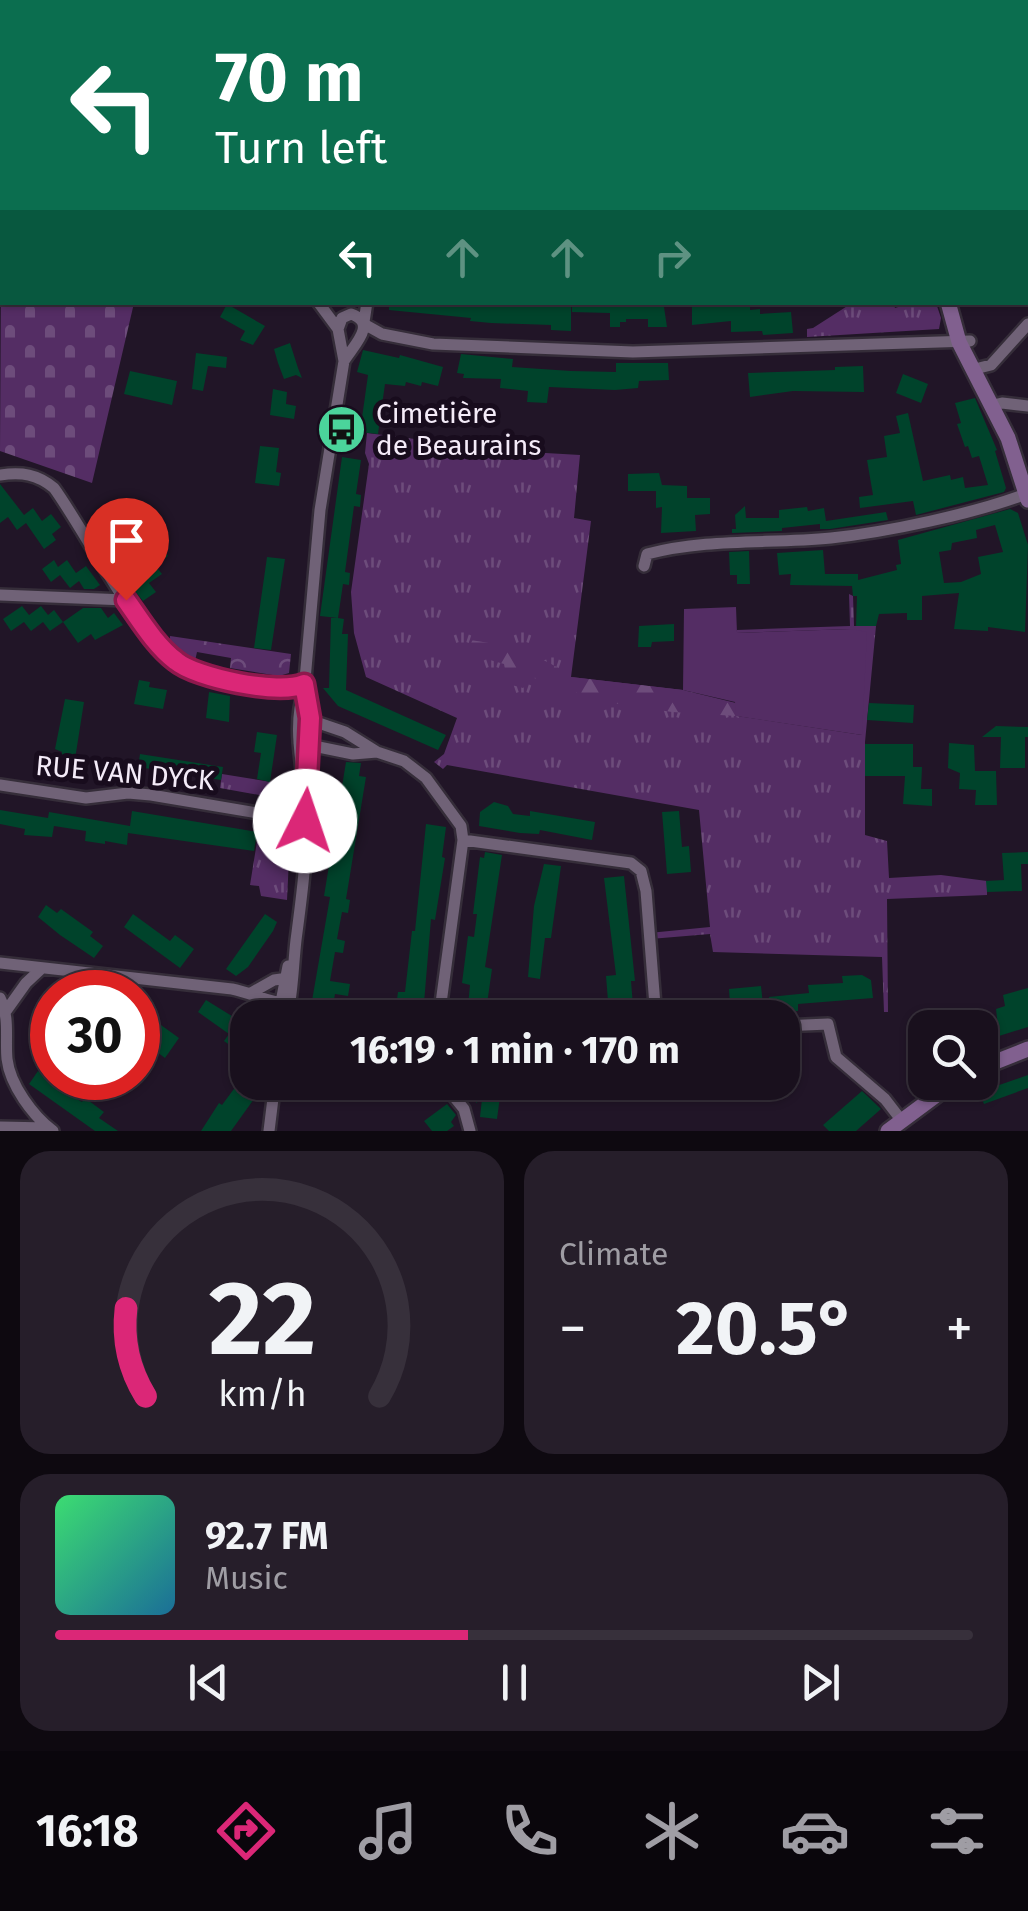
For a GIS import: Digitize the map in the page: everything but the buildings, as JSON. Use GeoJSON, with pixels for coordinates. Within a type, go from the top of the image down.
{"type":"FeatureCollection","features":[{"type":"Feature","properties":{"kind":"main road"},"geometry":{"type":"LineString","coordinates":[[951,305],[964,341],[997,404],[1027,497]]}},
{"type":"Feature","properties":{"kind":"main road"},"geometry":{"type":"LineString","coordinates":[[998,1061],[1028,1049]]}},
{"type":"Feature","properties":{"kind":"main road"},"geometry":{"type":"LineString","coordinates":[[895,1126],[930,1100]]}},
{"type":"Feature","properties":{"kind":"street"},"geometry":{"type":"LineString","coordinates":[[320,305],[349,340],[358,339]]}},
{"type":"Feature","properties":{"kind":"street"},"geometry":{"type":"LineString","coordinates":[[324,305],[349,314],[382,334],[433,344],[697,351],[964,341]]}},
{"type":"Feature","properties":{"kind":"street"},"geometry":{"type":"LineString","coordinates":[[286,1000],[304,870],[304,688],[320,510],[344,361],[339,323],[364,305]]}},
{"type":"Feature","properties":{"kind":"street"},"geometry":{"type":"LineString","coordinates":[[344,361],[364,331],[367,305]]}},
{"type":"Feature","properties":{"kind":"street"},"geometry":{"type":"LineString","coordinates":[[979,368],[992,365],[1028,324]]}},
{"type":"Feature","properties":{"kind":"street"},"geometry":{"type":"LineString","coordinates":[[997,404],[1028,406]]}},
{"type":"Feature","properties":{"kind":"street"},"geometry":{"type":"LineString","coordinates":[[0,475],[28,474],[54,488],[126,600],[162,648],[186,668],[257,685],[304,688]]}},
{"type":"Feature","properties":{"kind":"street"},"geometry":{"type":"LineString","coordinates":[[644,566],[647,554],[677,546],[850,535],[1027,497]]}},
{"type":"Feature","properties":{"kind":"street"},"geometry":{"type":"LineString","coordinates":[[0,595],[126,600]]}},
{"type":"Feature","properties":{"kind":"street"},"geometry":{"type":"LineString","coordinates":[[304,718],[345,732],[377,752],[404,761],[426,778],[460,826],[463,840],[441,1000]]}},
{"type":"Feature","properties":{"kind":"street"},"geometry":{"type":"LineString","coordinates":[[304,744],[353,754],[377,752]]}},
{"type":"Feature","properties":{"kind":"street","name":"RUE VAN DYCK"},"geometry":{"type":"LineString","coordinates":[[0,785],[86,798],[128,793],[151,795],[305,821]]}},
{"type":"Feature","properties":{"kind":"street"},"geometry":{"type":"LineString","coordinates":[[463,840],[631,864],[640,870],[646,891],[655,1000]]}},
{"type":"Feature","properties":{"kind":"street"},"geometry":{"type":"LineString","coordinates":[[0,963],[251,993],[264,1000]]}},
{"type":"Feature","properties":{"kind":"street"},"geometry":{"type":"LineString","coordinates":[[6,1011],[26,983],[42,969]]}},
{"type":"Feature","properties":{"kind":"street"},"geometry":{"type":"LineString","coordinates":[[251,993],[290,978]]}},
{"type":"Feature","properties":{"kind":"street"},"geometry":{"type":"LineString","coordinates":[[0,998],[6,1011],[7,1063],[0,1082]]}},
{"type":"Feature","properties":{"kind":"street"},"geometry":{"type":"LineString","coordinates":[[800,1025],[828,1024],[836,1057],[884,1099],[895,1126]]}},
{"type":"Feature","properties":{"kind":"street"},"geometry":{"type":"LineString","coordinates":[[7,1063],[24,1099],[50,1129]]}},
{"type":"Feature","properties":{"kind":"street"},"geometry":{"type":"LineString","coordinates":[[269,1131],[273,1100]]}},
{"type":"Feature","properties":{"kind":"street"},"geometry":{"type":"LineString","coordinates":[[457,1100],[464,1108],[470,1131]]}},
{"type":"Feature","properties":{"kind":"street"},"geometry":{"type":"LineString","coordinates":[[0,1127],[50,1129]]}},
{"type":"Feature","properties":{"kind":"green space"},"geometry":{"type":"Polygon","coordinates":[[[1,305],[134,305],[92,483],[0,451],[1,305]]]}},
{"type":"Feature","properties":{"kind":"green space"},"geometry":{"type":"Polygon","coordinates":[[[849,305],[937,305],[941,318],[939,329],[807,337],[807,329],[849,305]]]}},
{"type":"Feature","properties":{"kind":"green space"},"geometry":{"type":"Polygon","coordinates":[[[367,433],[511,451],[580,455],[574,518],[591,521],[571,677],[683,690],[737,716],[862,735],[851,629],[736,633],[850,626],[849,594],[853,596],[854,626],[876,626],[865,742],[865,835],[887,841],[889,878],[941,875],[987,881],[987,895],[887,899],[888,1012],[884,1012],[882,957],[713,952],[710,934],[650,939],[649,933],[710,927],[699,810],[447,765],[443,769],[434,762],[444,754],[457,718],[366,677],[354,633],[351,592],[369,464],[365,453],[367,433]]]}},
{"type":"Feature","properties":{"kind":"green space"},"geometry":{"type":"Polygon","coordinates":[[[736,607],[737,633],[851,629],[867,632],[862,735],[736,716],[735,702],[683,690],[684,609],[736,607]]]}},
{"type":"Feature","properties":{"kind":"green space"},"geometry":{"type":"Polygon","coordinates":[[[170,636],[291,654],[289,673],[279,676],[230,668],[231,658],[197,652],[195,661],[170,645],[170,636]]]}},
{"type":"Feature","properties":{"kind":"green space"},"geometry":{"type":"Polygon","coordinates":[[[470,640],[523,652],[571,677],[683,690],[736,703],[736,716],[672,712],[600,701],[534,678],[523,688],[508,684],[504,664],[469,654],[470,640]]]}},
{"type":"Feature","properties":{"kind":"green space"},"geometry":{"type":"Polygon","coordinates":[[[222,774],[290,785],[290,801],[281,808],[269,806],[270,797],[220,788],[222,774]]]}},
{"type":"Feature","properties":{"kind":"green space"},"geometry":{"type":"Polygon","coordinates":[[[260,823],[270,825],[270,830],[278,826],[290,838],[287,900],[261,896],[259,886],[250,885],[260,823]]]}},
{"type":"Feature","properties":{"kind":"place","name":"Cimetière de Beaurains"},"geometry":{"type":"Point","coordinates":[341,429]}},
{"type":"Feature","properties":{"kind":"route"},"geometry":{"type":"LineString","coordinates":[[126,600],[162,648],[186,668],[257,685],[292,689],[304,684],[310,718],[305,821]]}}]}
